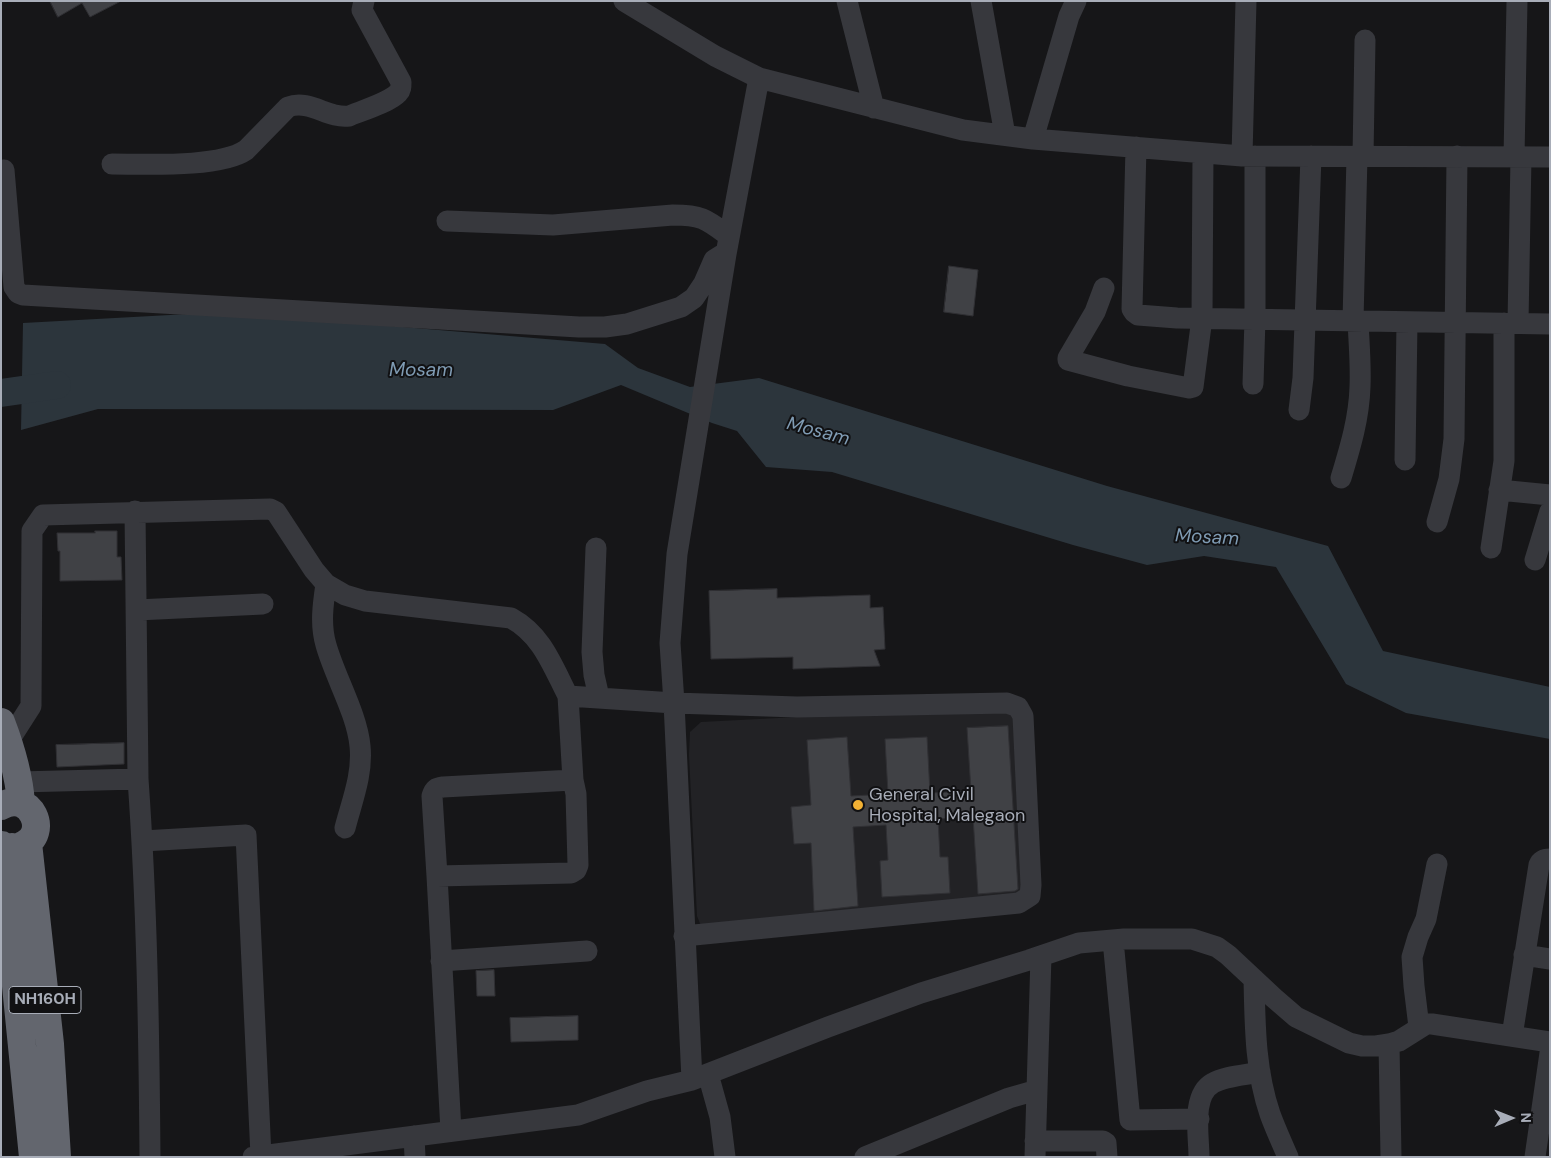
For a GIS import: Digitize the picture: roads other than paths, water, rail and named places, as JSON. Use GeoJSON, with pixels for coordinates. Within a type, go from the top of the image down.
{"type":"FeatureCollection","features":[{"type":"Feature","properties":{"kind":"highway","name":"NH160H"},"geometry":{"type":"LineString","coordinates":[[5,732],[14,797],[31,810],[36,821],[35,834],[10,844]]}},
{"type":"Feature","properties":{"kind":"highway","name":"NH160H"},"geometry":{"type":"LineString","coordinates":[[10,844],[33,1157]]}},
{"type":"Feature","properties":{"kind":"highway","name":"NH160H"},"geometry":{"type":"LineString","coordinates":[[10,844],[50,1044],[57,1157]]}},
{"type":"Feature","properties":{"kind":"street"},"geometry":{"type":"LineString","coordinates":[[624,1],[715,56],[759,78],[964,130],[1033,139],[1248,156],[1550,157]]}},
{"type":"Feature","properties":{"kind":"street"},"geometry":{"type":"LineString","coordinates":[[848,1],[874,108]]}},
{"type":"Feature","properties":{"kind":"street"},"geometry":{"type":"LineString","coordinates":[[982,1],[1005,135]]}},
{"type":"Feature","properties":{"kind":"street"},"geometry":{"type":"LineString","coordinates":[[1033,139],[1069,16],[1076,1]]}},
{"type":"Feature","properties":{"kind":"street"},"geometry":{"type":"LineString","coordinates":[[1246,1],[1248,156],[1255,319],[1253,384]]}},
{"type":"Feature","properties":{"kind":"street"},"geometry":{"type":"LineString","coordinates":[[1491,548],[1504,461],[1511,323],[1518,157],[1517,1]]}},
{"type":"Feature","properties":{"kind":"street"},"geometry":{"type":"LineString","coordinates":[[112,164],[222,160],[246,150],[288,107],[296,104],[304,104],[342,117],[349,116],[393,98],[400,92],[401,82],[362,10],[362,2]]}},
{"type":"Feature","properties":{"kind":"street"},"geometry":{"type":"LineString","coordinates":[[1341,478],[1353,438],[1360,386],[1356,321],[1365,40]]}},
{"type":"Feature","properties":{"kind":"street"},"geometry":{"type":"LineString","coordinates":[[725,1157],[720,1117],[700,1077],[684,936],[670,643],[677,554],[726,254],[759,78]]}},
{"type":"Feature","properties":{"kind":"street"},"geometry":{"type":"LineString","coordinates":[[1136,147],[1132,309],[1138,314],[1177,318],[1550,324]]}},
{"type":"Feature","properties":{"kind":"street"},"geometry":{"type":"LineString","coordinates":[[1104,288],[1095,312],[1068,360],[1128,376],[1194,387],[1202,318],[1203,153]]}},
{"type":"Feature","properties":{"kind":"street"},"geometry":{"type":"LineString","coordinates":[[1299,410],[1303,378],[1311,156]]}},
{"type":"Feature","properties":{"kind":"street"},"geometry":{"type":"LineString","coordinates":[[1437,522],[1448,479],[1454,439],[1457,156]]}},
{"type":"Feature","properties":{"kind":"street"},"geometry":{"type":"LineString","coordinates":[[4,170],[14,287],[18,293],[23,295],[605,328],[627,324],[681,307],[694,298],[704,283],[714,260],[726,254]]}},
{"type":"Feature","properties":{"kind":"street"},"geometry":{"type":"LineString","coordinates":[[447,222],[553,225],[689,215],[702,218],[726,254]]}},
{"type":"Feature","properties":{"kind":"street"},"geometry":{"type":"LineString","coordinates":[[1405,460],[1407,322]]}},
{"type":"Feature","properties":{"kind":"street"},"geometry":{"type":"LineString","coordinates":[[1499,490],[1550,495]]}},
{"type":"Feature","properties":{"kind":"street"},"geometry":{"type":"LineString","coordinates":[[5,732],[31,706],[32,531],[43,514],[270,509],[276,512],[314,570],[326,584],[345,595],[365,601],[511,618],[522,624],[536,637],[547,654],[568,696],[573,780],[576,794],[578,866],[576,870],[571,873],[437,876]]}},
{"type":"Feature","properties":{"kind":"street"},"geometry":{"type":"LineString","coordinates":[[135,511],[138,779],[149,1012],[150,1157]]}},
{"type":"Feature","properties":{"kind":"street"},"geometry":{"type":"LineString","coordinates":[[1535,560],[1550,511]]}},
{"type":"Feature","properties":{"kind":"street"},"geometry":{"type":"LineString","coordinates":[[596,548],[592,652],[599,698]]}},
{"type":"Feature","properties":{"kind":"street"},"geometry":{"type":"LineString","coordinates":[[326,584],[322,623],[326,644],[357,730],[360,746],[360,774],[345,828]]}},
{"type":"Feature","properties":{"kind":"street"},"geometry":{"type":"LineString","coordinates":[[137,610],[262,604]]}},
{"type":"Feature","properties":{"kind":"street"},"geometry":{"type":"LineString","coordinates":[[568,696],[674,703],[797,707],[1007,703],[1018,707],[1023,716],[1030,896],[1019,903],[684,936]]}},
{"type":"Feature","properties":{"kind":"street"},"geometry":{"type":"LineString","coordinates":[[14,797],[138,779]]}},
{"type":"Feature","properties":{"kind":"street"},"geometry":{"type":"LineString","coordinates":[[451,1132],[432,796],[436,788],[443,786],[573,780]]}},
{"type":"Feature","properties":{"kind":"street"},"geometry":{"type":"LineString","coordinates":[[142,841],[246,835],[257,1156],[414,1146],[451,1132],[578,1115],[647,1091],[700,1077],[921,993],[1079,943],[1113,940],[1192,939],[1217,947],[1296,1017],[1349,1043],[1362,1046],[1388,1044],[1399,1041],[1426,1024],[1550,1042]]}},
{"type":"Feature","properties":{"kind":"street"},"geometry":{"type":"LineString","coordinates":[[1512,1036],[1538,865],[1544,859],[1550,859]]}},
{"type":"Feature","properties":{"kind":"street"},"geometry":{"type":"LineString","coordinates":[[1419,1027],[1412,958],[1426,919],[1437,864]]}},
{"type":"Feature","properties":{"kind":"street"},"geometry":{"type":"LineString","coordinates":[[1113,940],[1130,1120],[1199,1119]]}},
{"type":"Feature","properties":{"kind":"street"},"geometry":{"type":"LineString","coordinates":[[441,961],[587,951]]}},
{"type":"Feature","properties":{"kind":"street"},"geometry":{"type":"LineString","coordinates":[[1524,955],[1550,959]]}},
{"type":"Feature","properties":{"kind":"street"},"geometry":{"type":"LineString","coordinates":[[1041,956],[1035,1149],[1103,1141],[1106,1143],[1107,1157]]}},
{"type":"Feature","properties":{"kind":"street"},"geometry":{"type":"LineString","coordinates":[[1254,979],[1256,1034],[1260,1072],[1270,1114],[1288,1157]]}},
{"type":"Feature","properties":{"kind":"street"},"geometry":{"type":"LineString","coordinates":[[1388,1044],[1391,1157]]}},
{"type":"Feature","properties":{"kind":"street"},"geometry":{"type":"LineString","coordinates":[[1541,1145],[1550,1053]]}},
{"type":"Feature","properties":{"kind":"street"},"geometry":{"type":"LineString","coordinates":[[1200,1157],[1198,1108],[1201,1096],[1212,1083],[1219,1080],[1260,1072]]}},
{"type":"Feature","properties":{"kind":"street"},"geometry":{"type":"LineString","coordinates":[[865,1157],[1009,1098],[1037,1090]]}},
{"type":"Feature","properties":{"kind":"water"},"geometry":{"type":"Polygon","coordinates":[[[225,312],[605,344],[638,368],[690,387],[759,378],[1107,486],[1328,546],[1383,651],[1550,687],[1550,739],[1406,713],[1346,684],[1276,567],[1204,556],[1147,565],[1073,545],[832,472],[766,467],[737,431],[712,423],[621,385],[553,410],[98,409],[21,430],[23,323],[225,312]]]}},
{"type":"Feature","properties":{"kind":"waterway","name":"Mosam"},"geometry":{"type":"LineString","coordinates":[[1,393],[57,385]]}},
{"type":"Feature","properties":{"kind":"place","name":"General Civil Hospital, Malegaon"},"geometry":{"type":"Point","coordinates":[858,805]}}]}
